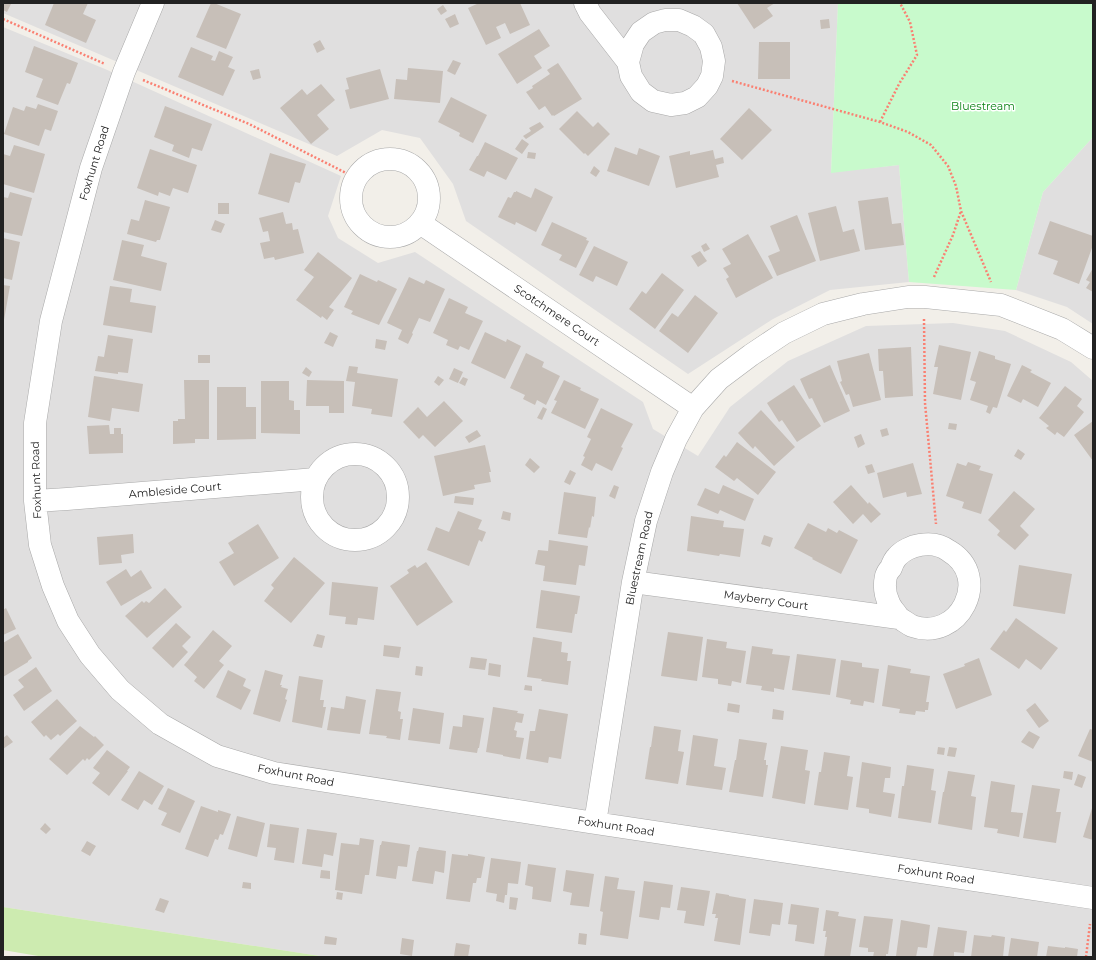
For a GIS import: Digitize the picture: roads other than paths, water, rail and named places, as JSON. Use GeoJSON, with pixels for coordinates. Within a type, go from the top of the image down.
{"type":"FeatureCollection","features":[{"type":"Feature","properties":{"kind":"street","name":"Foxhunt Road"},"geometry":{"type":"LineString","coordinates":[[153,3],[124,72],[91,168],[52,320],[35,423],[35,501],[40,544],[53,586],[68,620],[90,654],[120,690],[160,724],[217,756],[274,773],[1093,898]]}},
{"type":"Feature","properties":{"kind":"street"},"geometry":{"type":"LineString","coordinates":[[585,3],[590,13],[628,62],[631,76],[641,92],[653,101],[670,105],[685,103],[697,97],[707,86],[712,76],[714,61],[711,47],[704,34],[693,26],[679,20],[664,20],[654,23],[641,32],[633,44],[628,62]]}},
{"type":"Feature","properties":{"kind":"street"},"geometry":{"type":"LineString","coordinates":[[383,159],[397,159],[407,162],[418,170],[426,182],[430,198],[427,212],[420,223],[410,232],[397,237],[383,237],[373,234],[362,226],[354,215],[350,198],[353,185],[360,172],[371,163],[383,159]]}},
{"type":"Feature","properties":{"kind":"street","name":"Scotchmere Court"},"geometry":{"type":"LineString","coordinates":[[420,223],[666,388],[693,408]]}},
{"type":"Feature","properties":{"kind":"street","name":"Bluestream Road"},"geometry":{"type":"LineString","coordinates":[[595,823],[632,582],[646,521],[662,472],[676,439],[693,408],[719,379],[784,333],[823,314],[863,304],[908,297],[925,297],[1001,305],[1062,329],[1093,348]]}},
{"type":"Feature","properties":{"kind":"street","name":"Ambleside Court"},"geometry":{"type":"LineString","coordinates":[[35,501],[316,479]]}},
{"type":"Feature","properties":{"kind":"street","name":"Mayberry Court"},"geometry":{"type":"LineString","coordinates":[[632,582],[899,618],[912,626],[926,629],[936,628],[950,622],[962,611],[968,598],[970,583],[966,569],[956,554],[935,544],[921,544],[908,548],[896,557],[886,576],[885,590],[889,604],[899,618]]}},
{"type":"Feature","properties":{"kind":"park label","name":"Bluestream"},"geometry":{"type":"Point","coordinates":[983,106]}}]}
